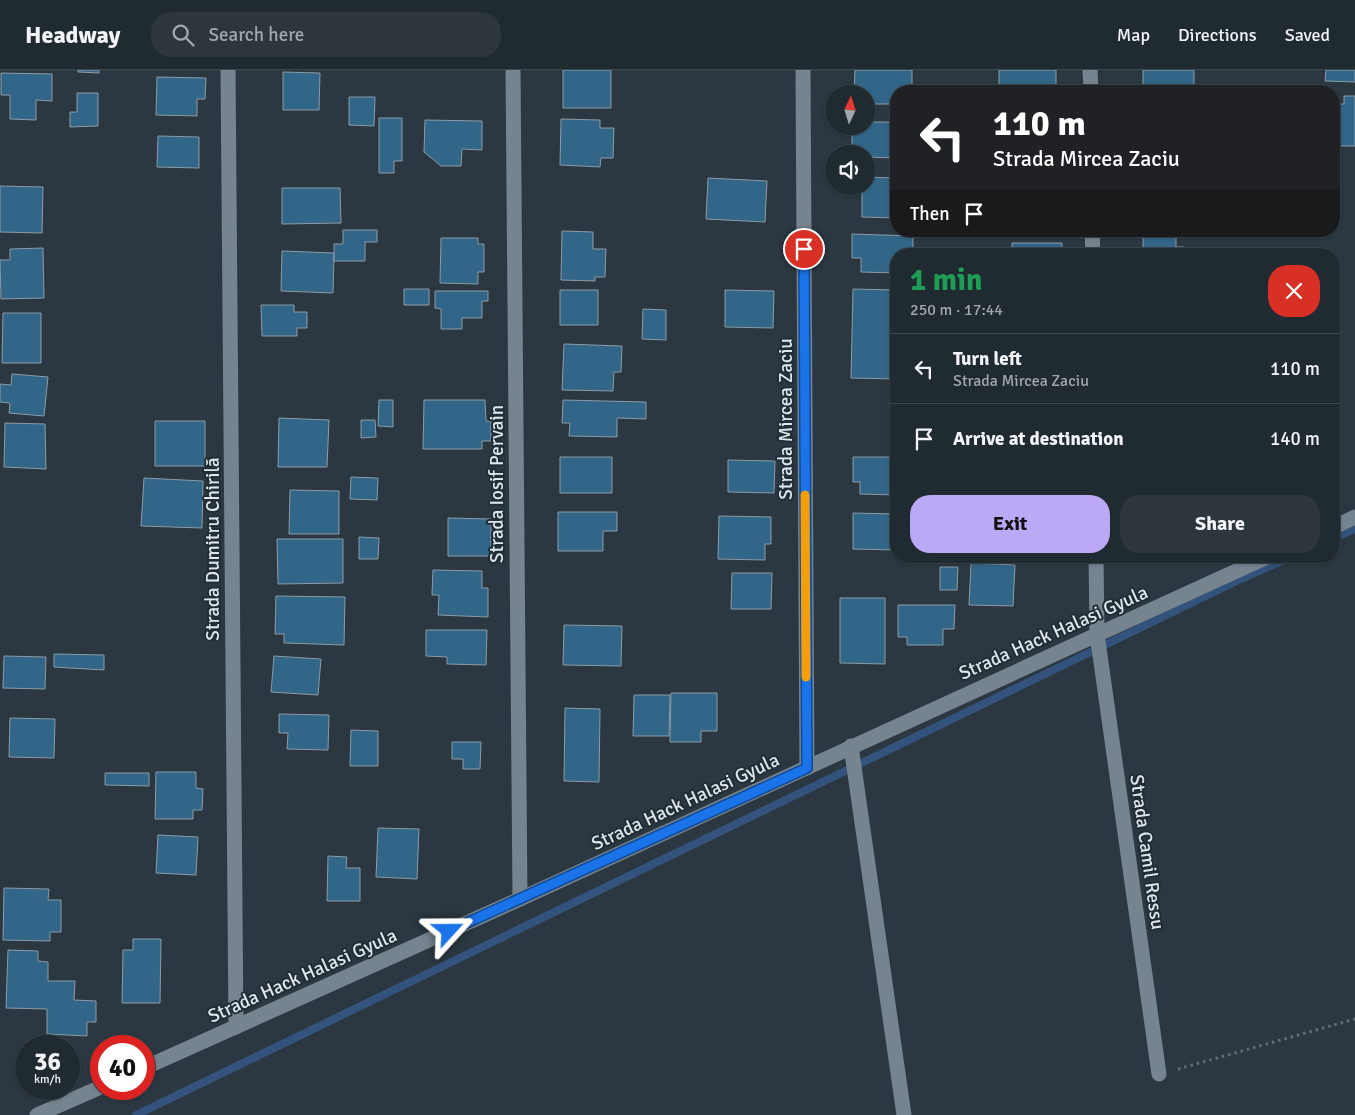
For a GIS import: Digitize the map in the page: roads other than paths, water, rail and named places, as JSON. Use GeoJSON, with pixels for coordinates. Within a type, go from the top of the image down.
{"type":"FeatureCollection","features":[{"type":"Feature","properties":{"kind":"street","name":"Strada Dumitru Chirilă"},"geometry":{"type":"LineString","coordinates":[[228,70],[236,1027]]}},
{"type":"Feature","properties":{"kind":"street","name":"Strada Iosif Pervain"},"geometry":{"type":"LineString","coordinates":[[513,70],[520,898]]}},
{"type":"Feature","properties":{"kind":"street","name":"Strada Mircea Zaciu"},"geometry":{"type":"LineString","coordinates":[[803,70],[807,768]]}},
{"type":"Feature","properties":{"kind":"street"},"geometry":{"type":"LineString","coordinates":[[1090,70],[1090,85]]}},
{"type":"Feature","properties":{"kind":"street"},"geometry":{"type":"LineString","coordinates":[[1340,524],[1355,517]]}},
{"type":"Feature","properties":{"kind":"street","name":"Strada Camil Ressu"},"geometry":{"type":"LineString","coordinates":[[1096,563],[1097,634],[1159,1074]]}},
{"type":"Feature","properties":{"kind":"street","name":"Strada Hack Halasi Gyula"},"geometry":{"type":"LineString","coordinates":[[155,1063],[807,768],[851,746],[1254,563]]}},
{"type":"Feature","properties":{"kind":"street"},"geometry":{"type":"LineString","coordinates":[[851,746],[904,1115]]}},
{"type":"Feature","properties":{"kind":"street"},"geometry":{"type":"LineString","coordinates":[[38,1115],[90,1092]]}},
{"type":"Feature","properties":{"kind":"waterway"},"geometry":{"type":"LineString","coordinates":[[1340,535],[1355,529]]}},
{"type":"Feature","properties":{"kind":"waterway"},"geometry":{"type":"LineString","coordinates":[[136,1115],[1277,563]]}}]}
